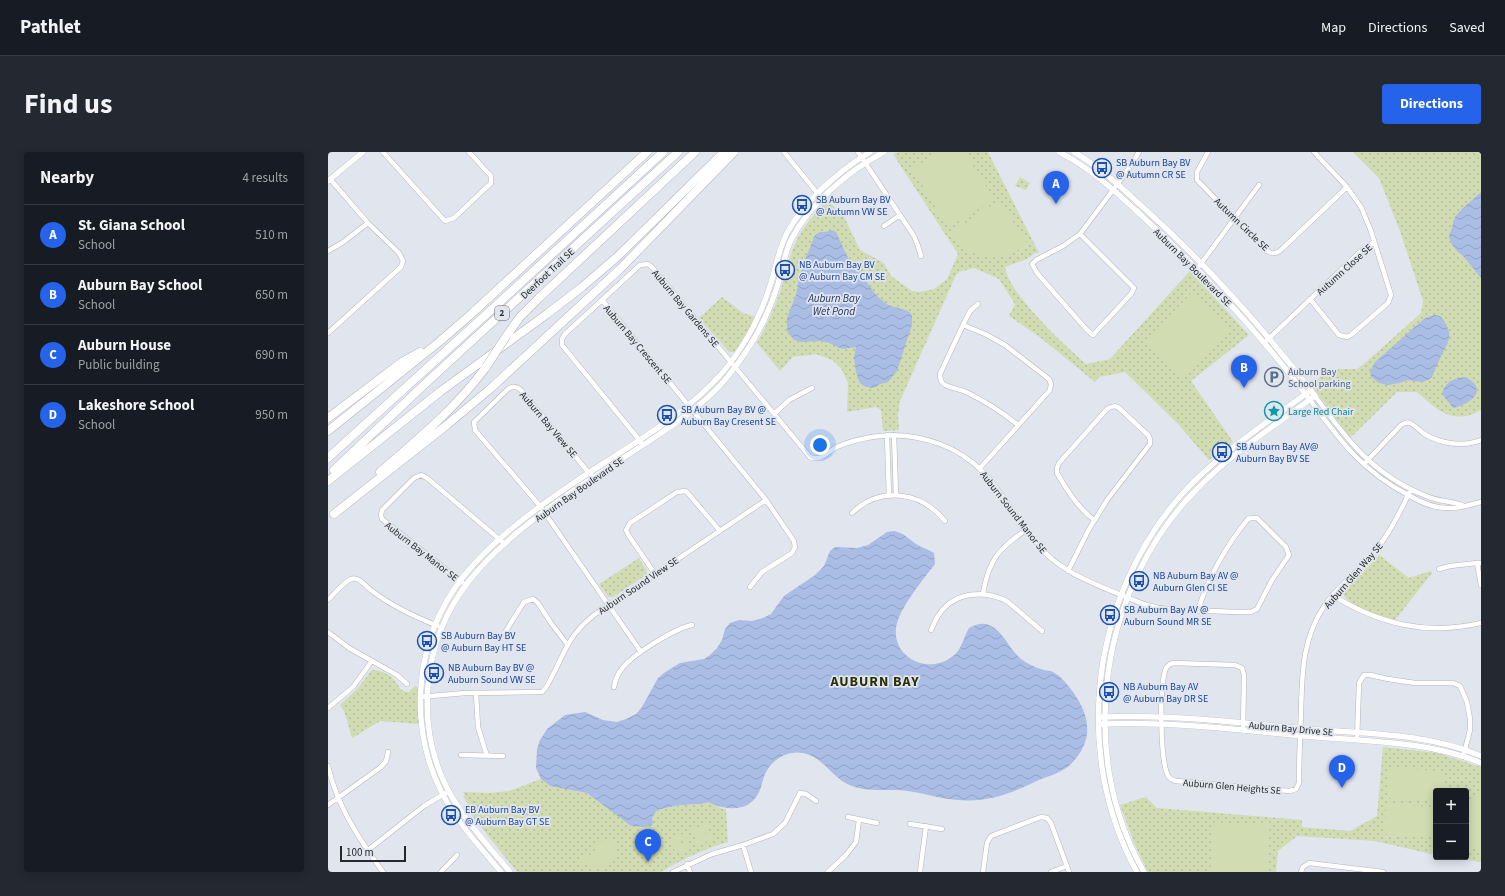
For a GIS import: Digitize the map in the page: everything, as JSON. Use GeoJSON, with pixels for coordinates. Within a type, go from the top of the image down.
{"type":"FeatureCollection","features":[{"type":"Feature","properties":{"kind":"highway","name":"Deerfoot Trail SE"},"geometry":{"type":"LineString","coordinates":[[328,431],[439,342],[509,280],[647,152]]}},
{"type":"Feature","properties":{"kind":"highway"},"geometry":{"type":"LineString","coordinates":[[328,458],[502,301],[663,152]]}},
{"type":"Feature","properties":{"kind":"highway","name":"Deerfoot Trail SE"},"geometry":{"type":"LineString","coordinates":[[328,476],[433,377],[678,152]]}},
{"type":"Feature","properties":{"kind":"highway"},"geometry":{"type":"LineString","coordinates":[[331,516],[451,407],[472,385],[486,367],[520,317],[695,152]]}},
{"type":"Feature","properties":{"kind":"highway"},"geometry":{"type":"LineString","coordinates":[[328,481],[441,391],[582,287],[617,256],[724,152]]}},
{"type":"Feature","properties":{"kind":"highway"},"geometry":{"type":"LineString","coordinates":[[331,516],[448,424],[495,384],[621,268],[734,152]]}},
{"type":"Feature","properties":{"kind":"highway"},"geometry":{"type":"LineString","coordinates":[[328,418],[402,362],[439,342]]}},
{"type":"Feature","properties":{"kind":"street"},"geometry":{"type":"LineString","coordinates":[[328,333],[401,267],[403,261],[401,256],[329,180],[364,152]]}},
{"type":"Feature","properties":{"kind":"street"},"geometry":{"type":"LineString","coordinates":[[383,152],[445,221],[454,218],[491,183],[491,176],[469,152]]}},
{"type":"Feature","properties":{"kind":"street"},"geometry":{"type":"LineString","coordinates":[[784,152],[822,200]]}},
{"type":"Feature","properties":{"kind":"street","name":"Auburn Bay Boulevard SE"},"geometry":{"type":"LineString","coordinates":[[500,872],[455,814],[443,795],[433,771],[424,742],[421,723],[420,697],[424,660],[435,625],[446,603],[460,581],[475,564],[500,540],[540,506],[689,405],[712,384],[731,362],[745,342],[758,317],[766,298],[779,252],[787,234],[802,210],[817,194],[860,155],[870,152]]}},
{"type":"Feature","properties":{"kind":"street","name":"Auburn Bay Boulevard SE"},"geometry":{"type":"LineString","coordinates":[[510,872],[467,820],[449,792],[439,769],[431,742],[427,696],[431,661],[442,628],[454,603],[480,568],[505,544],[544,512],[693,410],[712,394],[735,368],[753,341],[765,319],[776,290],[784,258],[791,241],[804,218],[848,175],[884,152]]}},
{"type":"Feature","properties":{"kind":"street","name":"Auburn Bay Boulevard SE"},"geometry":{"type":"LineString","coordinates":[[1059,152],[1068,154],[1113,190],[1197,269],[1264,343],[1310,400]]}},
{"type":"Feature","properties":{"kind":"street","name":"Auburn Bay Boulevard SE"},"geometry":{"type":"LineString","coordinates":[[1074,152],[1096,167],[1155,218],[1201,263],[1269,338],[1315,396]]}},
{"type":"Feature","properties":{"kind":"street"},"geometry":{"type":"LineString","coordinates":[[1080,234],[1134,288],[1131,294],[1093,334],[1086,330],[1037,273],[1032,264],[1036,260],[1048,255],[1080,234],[1117,185],[1139,152]]}},
{"type":"Feature","properties":{"kind":"street","name":"Autumn Circle SE"},"geometry":{"type":"LineString","coordinates":[[1208,152],[1197,172],[1198,180],[1267,251],[1273,253],[1277,253],[1347,187]]}},
{"type":"Feature","properties":{"kind":"street"},"geometry":{"type":"LineString","coordinates":[[1314,152],[1347,187],[1361,207],[1374,242]]}},
{"type":"Feature","properties":{"kind":"street"},"geometry":{"type":"LineString","coordinates":[[860,155],[916,240],[921,256]]}},
{"type":"Feature","properties":{"kind":"street"},"geometry":{"type":"LineString","coordinates":[[1197,269],[1259,185]]}},
{"type":"Feature","properties":{"kind":"street"},"geometry":{"type":"LineString","coordinates":[[884,226],[900,215]]}},
{"type":"Feature","properties":{"kind":"street"},"geometry":{"type":"LineString","coordinates":[[328,251],[342,243],[368,222]]}},
{"type":"Feature","properties":{"kind":"street","name":"Autumn Close SE"},"geometry":{"type":"LineString","coordinates":[[1264,343],[1361,250],[1374,242],[1391,295],[1388,303],[1351,335],[1344,337],[1339,334],[1310,299]]}},
{"type":"Feature","properties":{"kind":"street","name":"Auburn Bay Gardens SE"},"geometry":{"type":"LineString","coordinates":[[602,300],[640,265],[648,264],[731,362]]}},
{"type":"Feature","properties":{"kind":"street","name":"Auburn Bay Crescent SE"},"geometry":{"type":"LineString","coordinates":[[644,444],[562,345],[562,339],[565,334],[602,300],[693,410]]}},
{"type":"Feature","properties":{"kind":"street"},"geometry":{"type":"LineString","coordinates":[[978,304],[970,311],[963,325],[940,374],[941,380],[944,384],[996,408],[1018,425]]}},
{"type":"Feature","properties":{"kind":"street"},"geometry":{"type":"LineString","coordinates":[[963,325],[985,334],[1005,345],[1024,358],[1050,382],[1050,390],[980,468]]}},
{"type":"Feature","properties":{"kind":"street","name":"Auburn Sound Manor SE"},"geometry":{"type":"LineString","coordinates":[[731,362],[812,458],[819,457],[858,440],[887,435],[914,437],[942,444],[961,454],[980,468],[999,489],[1037,545],[1049,557],[1068,571],[1090,582],[1160,608],[1198,610],[1251,612],[1255,611],[1272,580],[1289,555],[1286,547],[1260,520],[1254,517],[1248,519],[1229,544],[1212,573],[1198,610]]}},
{"type":"Feature","properties":{"kind":"street","name":"Auburn Bay View SE"},"geometry":{"type":"LineString","coordinates":[[540,506],[475,428],[474,422],[508,389],[514,387],[521,390],[593,478]]}},
{"type":"Feature","properties":{"kind":"street"},"geometry":{"type":"LineString","coordinates":[[774,414],[789,400],[812,388]]}},
{"type":"Feature","properties":{"kind":"street"},"geometry":{"type":"LineString","coordinates":[[1137,872],[1120,836],[1107,793],[1101,764],[1098,725],[1099,686],[1104,653],[1110,627],[1121,594],[1143,548],[1162,520],[1183,494],[1224,455],[1311,390]]}},
{"type":"Feature","properties":{"kind":"street"},"geometry":{"type":"LineString","coordinates":[[1144,872],[1125,831],[1114,796],[1108,762],[1105,724],[1106,682],[1117,629],[1127,597],[1141,567],[1160,534],[1182,505],[1196,489],[1230,460],[1315,396],[1345,437],[1368,460],[1384,473],[1411,489],[1427,496],[1463,505]]}},
{"type":"Feature","properties":{"kind":"street"},"geometry":{"type":"LineString","coordinates":[[1310,400],[1340,441],[1363,465],[1381,479],[1408,495],[1435,506],[1452,508],[1481,502]]}},
{"type":"Feature","properties":{"kind":"street"},"geometry":{"type":"LineString","coordinates":[[1068,571],[1094,520],[1116,487],[1148,448],[1151,442],[1148,435],[1116,406],[1107,409],[1059,463],[1057,468],[1058,475],[1074,499],[1094,520]]}},
{"type":"Feature","properties":{"kind":"street"},"geometry":{"type":"LineString","coordinates":[[693,410],[766,500],[794,541],[795,547],[792,553],[762,572],[750,587]]}},
{"type":"Feature","properties":{"kind":"street"},"geometry":{"type":"LineString","coordinates":[[1363,465],[1401,425],[1405,423],[1411,424],[1430,437],[1444,442],[1460,444],[1481,440]]}},
{"type":"Feature","properties":{"kind":"street"},"geometry":{"type":"LineString","coordinates":[[887,435],[889,496]]}},
{"type":"Feature","properties":{"kind":"street"},"geometry":{"type":"LineString","coordinates":[[894,435],[896,496]]}},
{"type":"Feature","properties":{"kind":"street","name":"Auburn Bay Manor SE"},"geometry":{"type":"LineString","coordinates":[[466,585],[384,521],[381,515],[382,510],[416,477],[423,476],[505,544]]}},
{"type":"Feature","properties":{"kind":"street","name":"Auburn Glen Way SE"},"geometry":{"type":"LineString","coordinates":[[1300,735],[1302,671],[1307,644],[1315,622],[1332,595],[1362,566],[1381,543],[1392,526],[1411,489]]}},
{"type":"Feature","properties":{"kind":"street"},"geometry":{"type":"LineString","coordinates":[[655,574],[626,530],[630,523],[679,491],[686,491],[720,531]]}},
{"type":"Feature","properties":{"kind":"street"},"geometry":{"type":"LineString","coordinates":[[852,513],[874,498],[896,496],[911,498],[924,503],[936,511],[945,521]]}},
{"type":"Feature","properties":{"kind":"street","name":"Auburn Sound View SE"},"geometry":{"type":"LineString","coordinates":[[420,697],[476,693],[542,692],[547,688],[559,660],[568,644],[585,622],[608,605],[766,500]]}},
{"type":"Feature","properties":{"kind":"street"},"geometry":{"type":"LineString","coordinates":[[540,506],[641,652]]}},
{"type":"Feature","properties":{"kind":"street"},"geometry":{"type":"LineString","coordinates":[[983,593],[987,573],[996,555],[1011,540],[1026,530]]}},
{"type":"Feature","properties":{"kind":"street"},"geometry":{"type":"LineString","coordinates":[[1440,569],[1450,566],[1479,563],[1481,585]]}},
{"type":"Feature","properties":{"kind":"street"},"geometry":{"type":"LineString","coordinates":[[328,600],[349,581],[355,579],[359,580],[398,608],[442,628]]}},
{"type":"Feature","properties":{"kind":"street"},"geometry":{"type":"LineString","coordinates":[[932,630],[940,612],[951,602],[965,596],[983,593],[998,597],[1008,602],[1042,631]]}},
{"type":"Feature","properties":{"kind":"street"},"geometry":{"type":"LineString","coordinates":[[1332,595],[1369,615],[1406,626],[1439,628],[1461,627],[1481,623]]}},
{"type":"Feature","properties":{"kind":"street"},"geometry":{"type":"LineString","coordinates":[[504,634],[524,602],[532,599],[538,603],[551,623],[568,644]]}},
{"type":"Feature","properties":{"kind":"street"},"geometry":{"type":"LineString","coordinates":[[614,687],[620,670],[641,652],[675,631],[692,625]]}},
{"type":"Feature","properties":{"kind":"street"},"geometry":{"type":"LineString","coordinates":[[328,632],[371,662],[391,671],[407,684]]}},
{"type":"Feature","properties":{"kind":"street"},"geometry":{"type":"LineString","coordinates":[[328,708],[353,687],[371,662]]}},
{"type":"Feature","properties":{"kind":"street"},"geometry":{"type":"LineString","coordinates":[[1161,724],[1165,671],[1170,664],[1235,665],[1242,668],[1244,675],[1243,730]]}},
{"type":"Feature","properties":{"kind":"street"},"geometry":{"type":"LineString","coordinates":[[1357,740],[1359,683],[1364,675],[1415,683],[1454,684],[1458,685],[1461,689],[1469,708],[1470,724],[1463,757]]}},
{"type":"Feature","properties":{"kind":"street"},"geometry":{"type":"LineString","coordinates":[[476,693],[478,728],[487,756]]}},
{"type":"Feature","properties":{"kind":"street","name":"Auburn Bay Drive SE"},"geometry":{"type":"LineString","coordinates":[[1098,718],[1161,717],[1419,739],[1465,750],[1481,756]]}},
{"type":"Feature","properties":{"kind":"street","name":"Auburn Bay Drive SE"},"geometry":{"type":"LineString","coordinates":[[1098,725],[1161,724],[1357,740],[1421,747],[1481,763]]}},
{"type":"Feature","properties":{"kind":"street","name":"Auburn Glen Heights SE"},"geometry":{"type":"LineString","coordinates":[[1161,724],[1167,773],[1171,779],[1176,781],[1290,791],[1296,789],[1299,782],[1300,735]]}},
{"type":"Feature","properties":{"kind":"street"},"geometry":{"type":"LineString","coordinates":[[328,804],[381,767],[386,761],[388,752]]}},
{"type":"Feature","properties":{"kind":"street"},"geometry":{"type":"LineString","coordinates":[[461,756],[503,756]]}},
{"type":"Feature","properties":{"kind":"street"},"geometry":{"type":"LineString","coordinates":[[328,766],[338,798],[351,824],[383,872]]}},
{"type":"Feature","properties":{"kind":"street"},"geometry":{"type":"LineString","coordinates":[[368,850],[420,810],[449,792]]}},
{"type":"Feature","properties":{"kind":"street"},"geometry":{"type":"LineString","coordinates":[[673,872],[687,864],[712,854],[766,838],[785,823],[800,793],[806,794],[816,800]]}},
{"type":"Feature","properties":{"kind":"street"},"geometry":{"type":"LineString","coordinates":[[848,817],[877,823]]}},
{"type":"Feature","properties":{"kind":"street"},"geometry":{"type":"LineString","coordinates":[[983,872],[987,843],[991,836],[1041,817],[1047,818],[1051,823],[1069,872]]}},
{"type":"Feature","properties":{"kind":"street"},"geometry":{"type":"LineString","coordinates":[[828,872],[846,855],[856,842],[859,820]]}},
{"type":"Feature","properties":{"kind":"street"},"geometry":{"type":"LineString","coordinates":[[910,824],[942,829]]}},
{"type":"Feature","properties":{"kind":"street"},"geometry":{"type":"LineString","coordinates":[[920,872],[926,826]]}},
{"type":"Feature","properties":{"kind":"street"},"geometry":{"type":"LineString","coordinates":[[743,845],[751,872]]}},
{"type":"Feature","properties":{"kind":"street"},"geometry":{"type":"LineString","coordinates":[[441,872],[457,855]]}},
{"type":"Feature","properties":{"kind":"street"},"geometry":{"type":"LineString","coordinates":[[1301,872],[1303,867],[1309,863],[1383,872]]}},
{"type":"Feature","properties":{"kind":"street"},"geometry":{"type":"LineString","coordinates":[[687,864],[690,872]]}},
{"type":"Feature","properties":{"kind":"street"},"geometry":{"type":"LineString","coordinates":[[1051,872],[1067,866]]}},
{"type":"Feature","properties":{"kind":"street"},"geometry":{"type":"LineString","coordinates":[[500,872],[505,867]]}},
{"type":"Feature","properties":{"kind":"green space"},"geometry":{"type":"Polygon","coordinates":[[[899,152],[988,152],[1039,253],[1035,253],[1027,259],[1005,267],[1008,278],[1026,304],[1065,345],[1086,364],[1110,359],[1190,271],[1249,335],[1191,381],[1233,442],[1209,460],[1179,425],[1125,372],[1099,377],[1095,382],[1041,338],[1009,316],[1015,304],[999,279],[974,268],[959,272],[956,275],[900,401],[898,414],[899,430],[883,431],[881,410],[876,407],[847,412],[848,383],[841,368],[832,360],[816,354],[793,357],[780,371],[757,343],[775,305],[790,256],[798,238],[809,220],[828,200],[844,217],[860,250],[884,263],[891,276],[912,291],[920,292],[934,289],[947,279],[958,254],[893,154],[899,152]]]}},
{"type":"Feature","properties":{"kind":"green space"},"geometry":{"type":"Polygon","coordinates":[[[940,152],[965,152],[994,199],[948,228],[912,169],[940,152]]]}},
{"type":"Feature","properties":{"kind":"green space"},"geometry":{"type":"Polygon","coordinates":[[[1353,152],[1481,152],[1481,410],[1471,415],[1454,416],[1446,414],[1432,405],[1417,392],[1397,392],[1350,438],[1311,385],[1330,369],[1357,369],[1421,313],[1423,301],[1400,231],[1379,178],[1353,152]]]}},
{"type":"Feature","properties":{"kind":"green space"},"geometry":{"type":"Polygon","coordinates":[[[1020,177],[1030,183],[1026,190],[1015,186],[1020,177]]]}},
{"type":"Feature","properties":{"kind":"green space"},"geometry":{"type":"Polygon","coordinates":[[[998,201],[1001,203],[1027,243],[1018,250],[1007,255],[986,257],[976,254],[959,242],[952,232],[998,201]]]}},
{"type":"Feature","properties":{"kind":"green space"},"geometry":{"type":"Polygon","coordinates":[[[1192,292],[1230,329],[1182,379],[1144,342],[1192,292]]]}},
{"type":"Feature","properties":{"kind":"green space"},"geometry":{"type":"Polygon","coordinates":[[[722,297],[743,313],[756,317],[744,339],[734,352],[729,352],[699,318],[722,297]]]}},
{"type":"Feature","properties":{"kind":"green space"},"geometry":{"type":"Polygon","coordinates":[[[1379,555],[1409,578],[1431,571],[1432,573],[1395,620],[1361,608],[1349,601],[1344,596],[1345,590],[1379,555]]]}},
{"type":"Feature","properties":{"kind":"green space"},"geometry":{"type":"Polygon","coordinates":[[[639,558],[647,571],[646,575],[613,597],[608,597],[599,584],[639,558]]]}},
{"type":"Feature","properties":{"kind":"green space"},"geometry":{"type":"Polygon","coordinates":[[[372,670],[388,674],[403,691],[409,692],[415,686],[418,687],[419,724],[380,721],[352,738],[344,711],[340,705],[357,689],[372,670]]]}},
{"type":"Feature","properties":{"kind":"green space"},"geometry":{"type":"Polygon","coordinates":[[[1383,747],[1438,753],[1481,767],[1481,862],[1466,860],[1469,860],[1469,788],[1433,788],[1433,854],[1375,841],[1297,836],[1278,851],[1276,872],[1148,872],[1135,845],[1120,805],[1146,797],[1157,808],[1302,820],[1302,827],[1350,831],[1377,816],[1383,747]]]}},
{"type":"Feature","properties":{"kind":"green space"},"geometry":{"type":"Polygon","coordinates":[[[1389,768],[1444,771],[1443,788],[1433,788],[1433,801],[1387,798],[1389,768]]]}},
{"type":"Feature","properties":{"kind":"green space"},"geometry":{"type":"Polygon","coordinates":[[[541,779],[550,786],[587,793],[595,799],[653,823],[652,818],[657,810],[679,805],[702,804],[708,802],[726,809],[728,842],[693,855],[661,872],[517,872],[466,808],[469,806],[463,796],[465,795],[463,792],[490,793],[509,791],[541,779]]]}},
{"type":"Feature","properties":{"kind":"green space"},"geometry":{"type":"Polygon","coordinates":[[[1481,788],[1481,849],[1469,847],[1469,804],[1481,788]]]}},
{"type":"Feature","properties":{"kind":"green space"},"geometry":{"type":"Polygon","coordinates":[[[1386,804],[1433,807],[1433,837],[1385,834],[1386,804]]]}},
{"type":"Feature","properties":{"kind":"green space"},"geometry":{"type":"Polygon","coordinates":[[[1214,822],[1270,825],[1267,872],[1210,872],[1214,822]]]}},
{"type":"Feature","properties":{"kind":"green space"},"geometry":{"type":"Polygon","coordinates":[[[707,824],[709,831],[695,837],[692,830],[707,824]]]}},
{"type":"Feature","properties":{"kind":"green space"},"geometry":{"type":"Polygon","coordinates":[[[710,832],[713,839],[698,845],[695,838],[710,832]]]}},
{"type":"Feature","properties":{"kind":"green space"},"geometry":{"type":"Polygon","coordinates":[[[685,833],[687,839],[673,845],[670,839],[685,833]]]}},
{"type":"Feature","properties":{"kind":"green space"},"geometry":{"type":"Polygon","coordinates":[[[608,840],[613,843],[617,849],[610,864],[607,866],[595,867],[581,862],[581,859],[592,853],[599,843],[608,840]]]}},
{"type":"Feature","properties":{"kind":"green space"},"geometry":{"type":"Polygon","coordinates":[[[688,841],[690,848],[676,854],[673,847],[688,841]]]}},
{"type":"Feature","properties":{"kind":"water"},"geometry":{"type":"Polygon","coordinates":[[[1481,192],[1481,278],[1464,257],[1456,250],[1449,237],[1455,217],[1481,192]]]}},
{"type":"Feature","properties":{"kind":"water","name":"Auburn Bay Wet Pond"},"geometry":{"type":"Polygon","coordinates":[[[830,230],[835,231],[848,258],[878,297],[888,305],[908,311],[912,315],[912,325],[897,371],[888,382],[880,384],[876,387],[871,388],[860,383],[856,372],[854,358],[856,347],[842,349],[820,341],[802,342],[794,340],[788,333],[787,318],[796,295],[799,278],[806,257],[815,235],[820,232],[830,230]]]}},
{"type":"Feature","properties":{"kind":"water"},"geometry":{"type":"Polygon","coordinates":[[[1434,315],[1442,318],[1447,326],[1449,331],[1449,339],[1432,377],[1422,382],[1407,380],[1400,383],[1387,385],[1379,383],[1371,377],[1370,371],[1375,362],[1425,318],[1434,315]]]}},
{"type":"Feature","properties":{"kind":"water"},"geometry":{"type":"Polygon","coordinates":[[[1466,377],[1476,386],[1476,394],[1470,401],[1453,408],[1442,394],[1443,390],[1451,381],[1466,377]]]}},
{"type":"Feature","properties":{"kind":"water"},"geometry":{"type":"Polygon","coordinates":[[[894,531],[904,535],[918,545],[934,553],[935,564],[909,599],[898,620],[896,632],[898,643],[903,651],[910,658],[920,663],[941,663],[952,657],[958,651],[969,628],[984,624],[994,628],[1021,659],[1034,667],[1052,671],[1059,676],[1069,686],[1079,701],[1084,711],[1086,720],[1086,738],[1078,756],[1067,768],[1006,794],[985,799],[961,800],[908,791],[873,790],[852,786],[845,783],[817,759],[810,755],[797,752],[786,754],[772,764],[765,774],[758,794],[754,800],[742,807],[721,807],[708,802],[702,804],[679,805],[657,810],[652,818],[652,825],[646,827],[631,826],[587,793],[550,786],[541,779],[536,768],[537,749],[540,740],[547,729],[565,715],[585,712],[603,720],[617,722],[636,714],[642,707],[658,678],[680,663],[704,659],[710,655],[722,640],[725,629],[730,623],[739,620],[752,621],[771,614],[784,596],[815,575],[824,566],[830,551],[835,547],[857,548],[868,545],[887,532],[894,531]]]}},
{"type":"Feature","properties":{"kind":"place","name":"SB Auburn Bay BV @ Autumn CR SE"},"geometry":{"type":"Point","coordinates":[1102,168]}},
{"type":"Feature","properties":{"kind":"place","name":"St. Giana School"},"geometry":{"type":"Point","coordinates":[1056,204]}},
{"type":"Feature","properties":{"kind":"place","name":"SB Auburn Bay BV @ Autumn VW SE"},"geometry":{"type":"Point","coordinates":[802,205]}},
{"type":"Feature","properties":{"kind":"place","name":"NB Auburn Bay BV @ Auburn Bay CM SE"},"geometry":{"type":"Point","coordinates":[785,270]}},
{"type":"Feature","properties":{"kind":"place","name":"Auburn Bay School parking"},"geometry":{"type":"Point","coordinates":[1274,377]}},
{"type":"Feature","properties":{"kind":"place","name":"Auburn Bay School"},"geometry":{"type":"Point","coordinates":[1244,388]}},
{"type":"Feature","properties":{"kind":"place","name":"Large Red Chair"},"geometry":{"type":"Point","coordinates":[1274,411]}},
{"type":"Feature","properties":{"kind":"place","name":"SB Auburn Bay BV @ Auburn Bay Cresent SE"},"geometry":{"type":"Point","coordinates":[667,415]}},
{"type":"Feature","properties":{"kind":"place","name":"SB Auburn Bay AV@ Auburn Bay BV SE"},"geometry":{"type":"Point","coordinates":[1222,452]}},
{"type":"Feature","properties":{"kind":"place","name":"NB Auburn Bay AV @ Auburn Glen CI SE"},"geometry":{"type":"Point","coordinates":[1139,581]}},
{"type":"Feature","properties":{"kind":"place","name":"SB Auburn Bay AV @ Auburn Sound MR SE"},"geometry":{"type":"Point","coordinates":[1110,615]}},
{"type":"Feature","properties":{"kind":"place","name":"SB Auburn Bay BV @ Auburn Bay HT SE"},"geometry":{"type":"Point","coordinates":[427,641]}},
{"type":"Feature","properties":{"kind":"place","name":"NB Auburn Bay BV @ Auburn Sound VW SE"},"geometry":{"type":"Point","coordinates":[434,673]}},
{"type":"Feature","properties":{"kind":"place","name":"NB Auburn Bay AV @ Auburn Bay DR SE"},"geometry":{"type":"Point","coordinates":[1109,692]}},
{"type":"Feature","properties":{"kind":"place","name":"Lakeshore School"},"geometry":{"type":"Point","coordinates":[1342,788]}},
{"type":"Feature","properties":{"kind":"place","name":"EB Auburn Bay BV @ Auburn Bay GT SE"},"geometry":{"type":"Point","coordinates":[451,815]}},
{"type":"Feature","properties":{"kind":"place","name":"Auburn House"},"geometry":{"type":"Point","coordinates":[648,862]}},
{"type":"Feature","properties":{"kind":"district","name":"AUBURN BAY"},"geometry":{"type":"Point","coordinates":[875,681]}}]}
